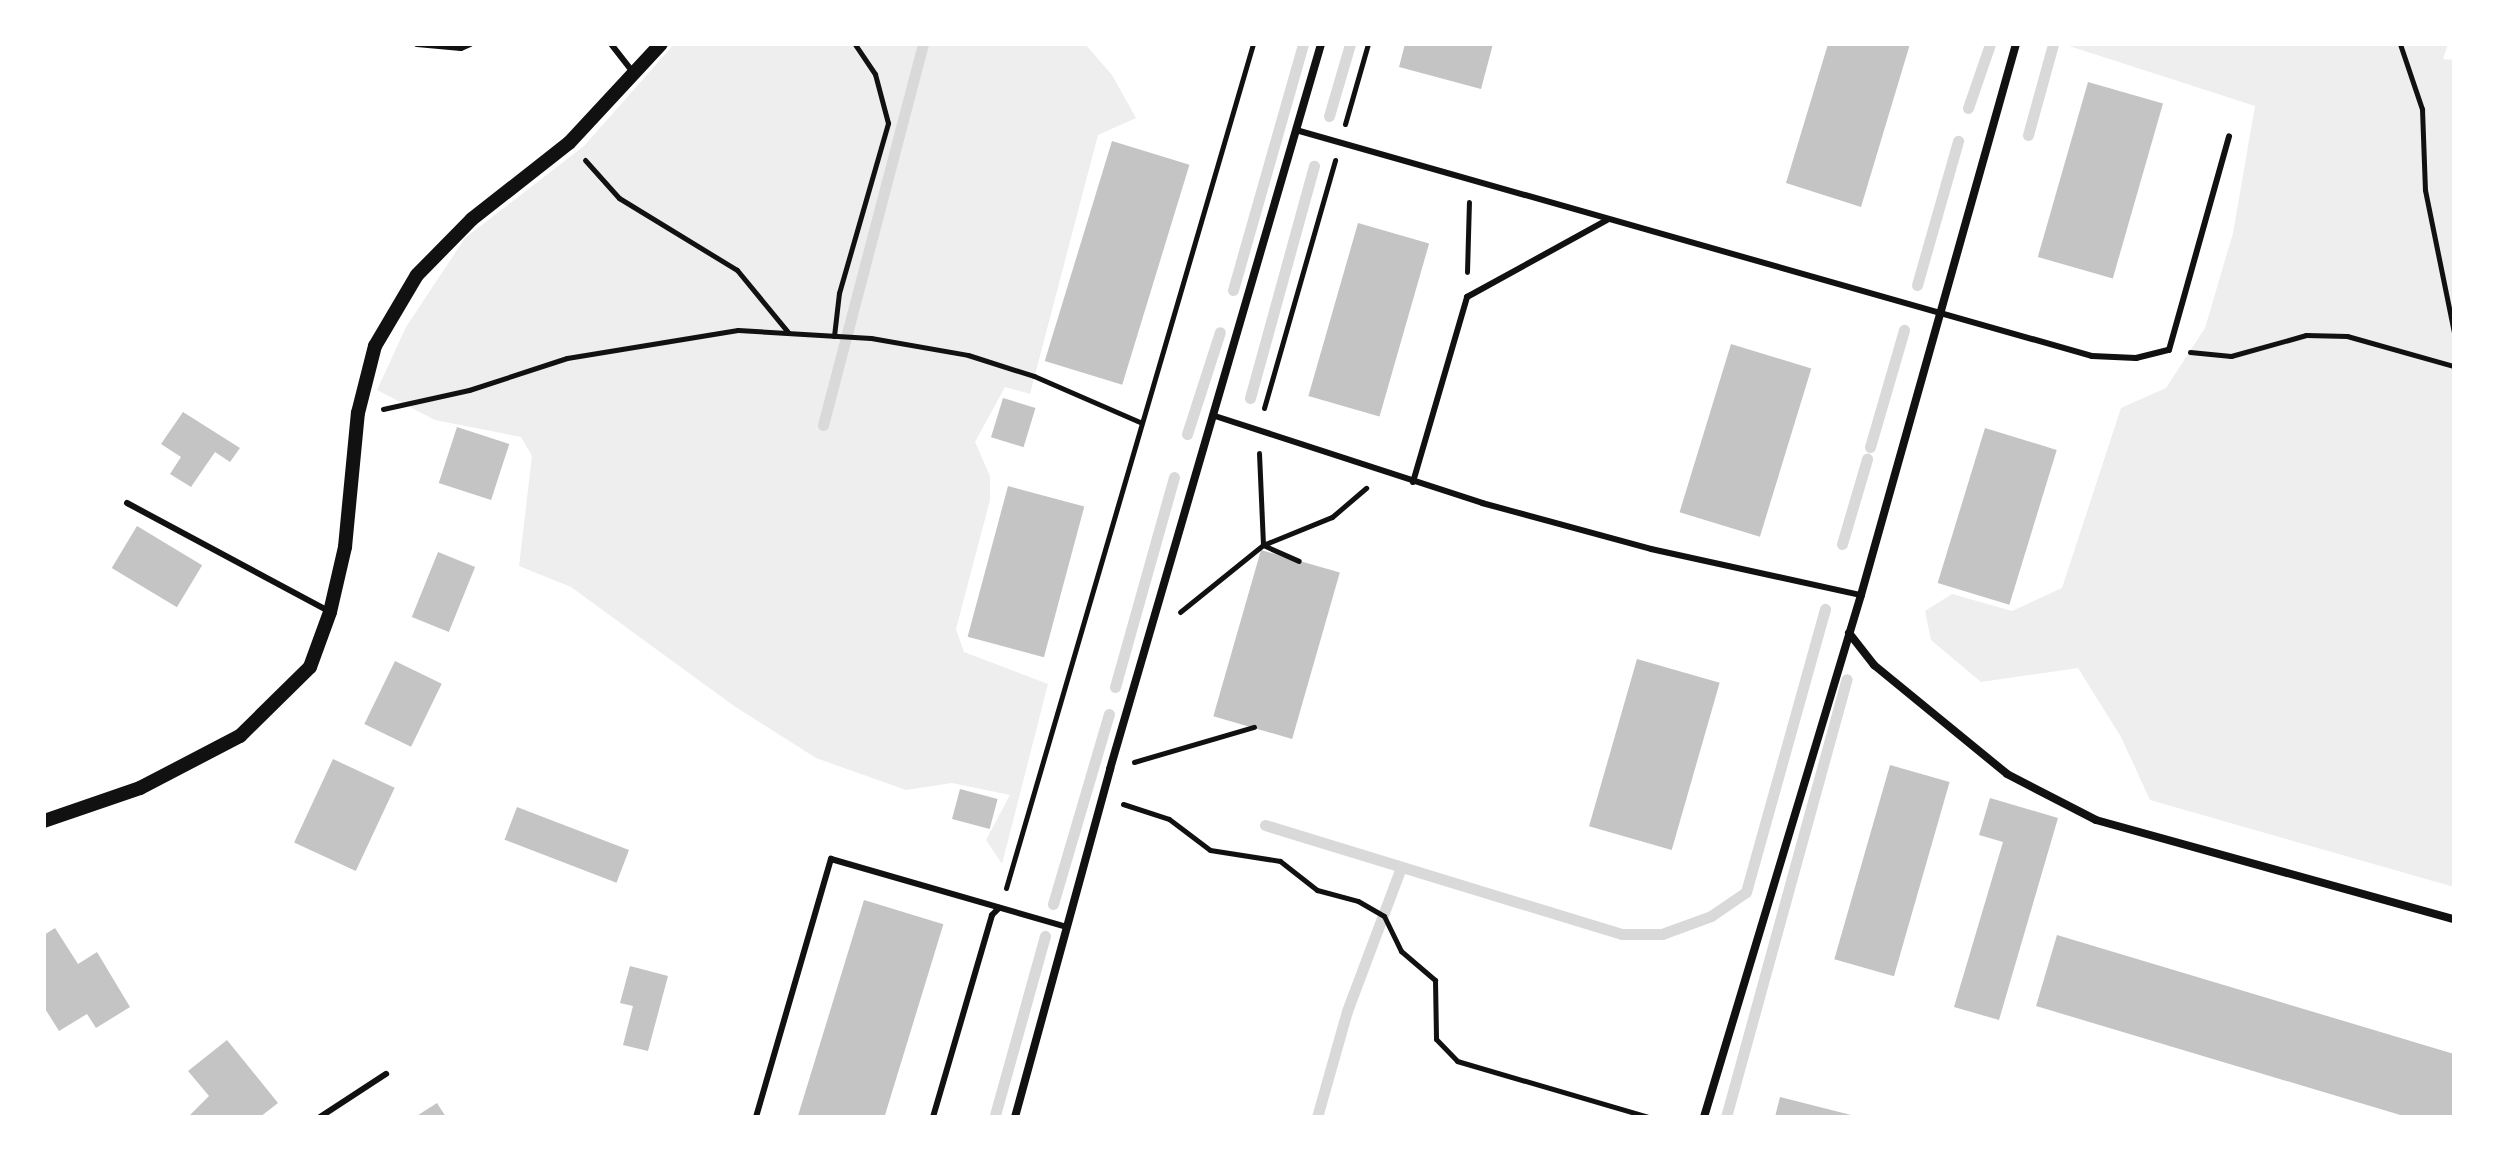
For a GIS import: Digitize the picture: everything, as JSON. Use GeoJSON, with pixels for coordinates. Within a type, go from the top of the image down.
{"type":"FeatureCollection","features":[{"type":"Feature","properties":{"kind":"street"},"geometry":{"type":"LineString","coordinates":[[44,821],[140,788],[240,736],[310,667],[330,612],[345,547],[358,413],[375,346],[417,275],[472,219],[569,143],[661,44]]}},
{"type":"Feature","properties":{"kind":"street"},"geometry":{"type":"LineString","coordinates":[[1015,1117],[1110,769],[1321,44]]}},
{"type":"Feature","properties":{"kind":"street"},"geometry":{"type":"LineString","coordinates":[[1704,1117],[1861,595],[2016,44]]}},
{"type":"Feature","properties":{"kind":"street"},"geometry":{"type":"LineString","coordinates":[[1849,633],[1874,665],[2007,774],[2096,820],[2454,919]]}},
{"type":"Feature","properties":{"kind":"lane"},"geometry":{"type":"LineString","coordinates":[[417,44],[470,44]]}},
{"type":"Feature","properties":{"kind":"lane"},"geometry":{"type":"LineString","coordinates":[[611,44],[635,74]]}},
{"type":"Feature","properties":{"kind":"lane"},"geometry":{"type":"LineString","coordinates":[[1296,130],[2092,356],[2136,358],[2169,350],[2229,136]]}},
{"type":"Feature","properties":{"kind":"lane"},"geometry":{"type":"LineString","coordinates":[[1413,482],[1467,297],[1607,220]]}},
{"type":"Feature","properties":{"kind":"lane"},"geometry":{"type":"LineString","coordinates":[[1215,416],[1413,482],[1651,549],[1861,595]]}},
{"type":"Feature","properties":{"kind":"lane"},"geometry":{"type":"LineString","coordinates":[[127,503],[330,612]]}},
{"type":"Feature","properties":{"kind":"lane"},"geometry":{"type":"LineString","coordinates":[[756,1117],[831,859],[1066,927]]}},
{"type":"Feature","properties":{"kind":"lane"},"geometry":{"type":"LineString","coordinates":[[933,1117],[992,915],[999,908]]}},
{"type":"Feature","properties":{"kind":"lane"},"geometry":{"type":"LineString","coordinates":[[320,1117],[386,1074]]}},
{"type":"Feature","properties":{"kind":"path"},"geometry":{"type":"LineString","coordinates":[[834,336],[839,293],[888,123],[875,74],[855,44]]}},
{"type":"Feature","properties":{"kind":"path"},"geometry":{"type":"LineString","coordinates":[[999,908],[1253,44]]}},
{"type":"Feature","properties":{"kind":"path"},"geometry":{"type":"LineString","coordinates":[[1263,545],[1258,430],[1368,44]]}},
{"type":"Feature","properties":{"kind":"path"},"geometry":{"type":"LineString","coordinates":[[2400,44],[2422,109],[2425,190],[2454,332]]}},
{"type":"Feature","properties":{"kind":"path"},"geometry":{"type":"LineString","coordinates":[[569,143],[619,198],[737,270],[789,333]]}},
{"type":"Feature","properties":{"kind":"path"},"geometry":{"type":"LineString","coordinates":[[1467,297],[1470,179]]}},
{"type":"Feature","properties":{"kind":"path"},"geometry":{"type":"LineString","coordinates":[[358,413],[421,403],[567,358],[738,330],[871,338],[968,355],[1034,376],[1140,422]]}},
{"type":"Feature","properties":{"kind":"path"},"geometry":{"type":"LineString","coordinates":[[2169,350],[2231,356],[2306,335],[2347,336],[2454,366]]}},
{"type":"Feature","properties":{"kind":"path"},"geometry":{"type":"LineString","coordinates":[[1155,620],[1178,613],[1263,545],[1332,517],[1385,472]]}},
{"type":"Feature","properties":{"kind":"path"},"geometry":{"type":"LineString","coordinates":[[1263,545],[1299,561]]}},
{"type":"Feature","properties":{"kind":"path"},"geometry":{"type":"LineString","coordinates":[[1110,769],[1254,727]]}},
{"type":"Feature","properties":{"kind":"path"},"geometry":{"type":"LineString","coordinates":[[1102,798],[1169,819],[1210,850],[1280,861],[1317,890],[1382,915],[1401,951],[1435,980],[1436,1039],[1457,1061],[1649,1117]]}},
{"type":"Feature","properties":{"kind":"shaded area"},"geometry":{"type":"Polygon","coordinates":[[[674,44],[1085,44],[1112,75],[1136,118],[1098,135],[1030,394],[1005,387],[975,442],[990,476],[990,500],[956,629],[964,652],[1048,684],[1002,864],[986,840],[1010,795],[952,783],[906,790],[816,758],[734,706],[571,587],[519,566],[532,456],[521,437],[435,420],[377,390],[406,327],[465,238],[584,146],[674,44]]]}},
{"type":"Feature","properties":{"kind":"shaded area"},"geometry":{"type":"Polygon","coordinates":[[[2063,44],[2448,44],[2443,59],[2454,60],[2454,887],[2150,800],[2121,737],[2078,668],[1981,682],[1931,640],[1925,611],[1952,594],[2012,611],[2062,588],[2121,408],[2166,388],[2205,328],[2233,233],[2255,106],[2063,44]]]}},
{"type":"Feature","properties":{"kind":"building"},"geometry":{"type":"Polygon","coordinates":[[[1405,44],[1493,44],[1481,89],[1399,67],[1405,44]]]}},
{"type":"Feature","properties":{"kind":"building"},"geometry":{"type":"Polygon","coordinates":[[[1828,44],[1910,44],[1861,207],[1786,183],[1828,44]]]}},
{"type":"Feature","properties":{"kind":"building"},"geometry":{"type":"Polygon","coordinates":[[[2088,82],[2163,103],[2113,278],[2038,257],[2088,82]]]}},
{"type":"Feature","properties":{"kind":"building"},"geometry":{"type":"Polygon","coordinates":[[[1112,141],[1189,165],[1122,385],[1045,361],[1112,141]]]}},
{"type":"Feature","properties":{"kind":"building"},"geometry":{"type":"Polygon","coordinates":[[[1358,223],[1429,243],[1380,416],[1308,396],[1358,223]]]}},
{"type":"Feature","properties":{"kind":"building"},"geometry":{"type":"Polygon","coordinates":[[[1731,344],[1811,369],[1760,537],[1680,512],[1731,344]]]}},
{"type":"Feature","properties":{"kind":"building"},"geometry":{"type":"Polygon","coordinates":[[[1003,398],[1036,408],[1024,447],[991,437],[1003,398]]]}},
{"type":"Feature","properties":{"kind":"building"},"geometry":{"type":"Polygon","coordinates":[[[183,412],[240,448],[230,462],[215,452],[191,487],[170,474],[181,457],[161,444],[183,412]]]}},
{"type":"Feature","properties":{"kind":"building"},"geometry":{"type":"Polygon","coordinates":[[[457,427],[509,444],[491,500],[439,483],[457,427]]]}},
{"type":"Feature","properties":{"kind":"building"},"geometry":{"type":"Polygon","coordinates":[[[1985,428],[2057,450],[2009,605],[1938,583],[1985,428]]]}},
{"type":"Feature","properties":{"kind":"building"},"geometry":{"type":"Polygon","coordinates":[[[1008,486],[1084,506],[1044,657],[968,637],[1008,486]]]}},
{"type":"Feature","properties":{"kind":"building"},"geometry":{"type":"Polygon","coordinates":[[[137,526],[202,565],[177,607],[112,568],[137,526]]]}},
{"type":"Feature","properties":{"kind":"building"},"geometry":{"type":"Polygon","coordinates":[[[1261,550],[1340,573],[1292,739],[1213,716],[1261,550]]]}},
{"type":"Feature","properties":{"kind":"building"},"geometry":{"type":"Polygon","coordinates":[[[438,552],[475,567],[449,632],[412,617],[438,552]]]}},
{"type":"Feature","properties":{"kind":"building"},"geometry":{"type":"Polygon","coordinates":[[[1637,659],[1720,683],[1672,850],[1589,826],[1637,659]]]}},
{"type":"Feature","properties":{"kind":"building"},"geometry":{"type":"Polygon","coordinates":[[[395,661],[442,684],[411,747],[364,724],[395,661]]]}},
{"type":"Feature","properties":{"kind":"building"},"geometry":{"type":"Polygon","coordinates":[[[333,759],[395,788],[356,871],[294,842],[333,759]]]}},
{"type":"Feature","properties":{"kind":"building"},"geometry":{"type":"Polygon","coordinates":[[[1890,765],[1950,782],[1894,976],[1834,959],[1890,765]]]}},
{"type":"Feature","properties":{"kind":"building"},"geometry":{"type":"Polygon","coordinates":[[[960,789],[998,799],[990,829],[952,819],[960,789]]]}},
{"type":"Feature","properties":{"kind":"building"},"geometry":{"type":"Polygon","coordinates":[[[1990,798],[2058,818],[1999,1020],[1954,1007],[2003,842],[1979,835],[1990,798]]]}},
{"type":"Feature","properties":{"kind":"building"},"geometry":{"type":"Polygon","coordinates":[[[517,807],[629,850],[616,883],[504,840],[517,807]]]}},
{"type":"Feature","properties":{"kind":"building"},"geometry":{"type":"Polygon","coordinates":[[[864,900],[943,924],[884,1117],[798,1117],[864,900]]]}},
{"type":"Feature","properties":{"kind":"building"},"geometry":{"type":"Polygon","coordinates":[[[55,928],[78,964],[97,952],[130,1007],[96,1028],[87,1014],[59,1031],[44,1007],[44,935],[55,928]]]}},
{"type":"Feature","properties":{"kind":"building"},"geometry":{"type":"Polygon","coordinates":[[[2057,935],[2454,1054],[2454,1117],[2407,1117],[2036,1006],[2057,935]]]}},
{"type":"Feature","properties":{"kind":"building"},"geometry":{"type":"Polygon","coordinates":[[[630,966],[668,976],[648,1051],[623,1045],[633,1006],[620,1003],[630,966]]]}},
{"type":"Feature","properties":{"kind":"building"},"geometry":{"type":"Polygon","coordinates":[[[227,1040],[278,1103],[260,1117],[188,1117],[209,1096],[188,1071],[227,1040]]]}},
{"type":"Feature","properties":{"kind":"building"},"geometry":{"type":"Polygon","coordinates":[[[1780,1097],[1855,1116],[1855,1117],[1775,1117],[1780,1097]]]}},
{"type":"Feature","properties":{"kind":"building"},"geometry":{"type":"Polygon","coordinates":[[[437,1103],[446,1117],[415,1117],[437,1103]]]}},
{"type":"Feature","properties":{"kind":"waterway"},"geometry":{"type":"LineString","coordinates":[[823,425],[923,44]]}},
{"type":"Feature","properties":{"kind":"waterway"},"geometry":{"type":"LineString","coordinates":[[1233,290],[1303,44]]}},
{"type":"Feature","properties":{"kind":"waterway"},"geometry":{"type":"LineString","coordinates":[[1329,116],[1350,44]]}},
{"type":"Feature","properties":{"kind":"waterway"},"geometry":{"type":"LineString","coordinates":[[1968,108],[1990,44]]}},
{"type":"Feature","properties":{"kind":"waterway"},"geometry":{"type":"LineString","coordinates":[[2028,135],[2053,44]]}},
{"type":"Feature","properties":{"kind":"waterway"},"geometry":{"type":"LineString","coordinates":[[1917,285],[1958,141]]}},
{"type":"Feature","properties":{"kind":"waterway"},"geometry":{"type":"LineString","coordinates":[[1250,398],[1314,166]]}},
{"type":"Feature","properties":{"kind":"waterway"},"geometry":{"type":"LineString","coordinates":[[1870,447],[1904,330]]}},
{"type":"Feature","properties":{"kind":"waterway"},"geometry":{"type":"LineString","coordinates":[[1187,434],[1220,332]]}},
{"type":"Feature","properties":{"kind":"waterway"},"geometry":{"type":"LineString","coordinates":[[1842,544],[1867,459]]}},
{"type":"Feature","properties":{"kind":"waterway"},"geometry":{"type":"LineString","coordinates":[[1115,687],[1174,477]]}},
{"type":"Feature","properties":{"kind":"waterway"},"geometry":{"type":"LineString","coordinates":[[1265,825],[1622,934],[1662,934],[1711,916],[1746,892],[1825,609]]}},
{"type":"Feature","properties":{"kind":"waterway"},"geometry":{"type":"LineString","coordinates":[[1726,1117],[1847,679]]}},
{"type":"Feature","properties":{"kind":"waterway"},"geometry":{"type":"LineString","coordinates":[[1053,904],[1109,714]]}},
{"type":"Feature","properties":{"kind":"waterway"},"geometry":{"type":"LineString","coordinates":[[1317,1117],[1347,1011],[1401,867]]}},
{"type":"Feature","properties":{"kind":"waterway"},"geometry":{"type":"LineString","coordinates":[[995,1115],[1045,936]]}}]}
